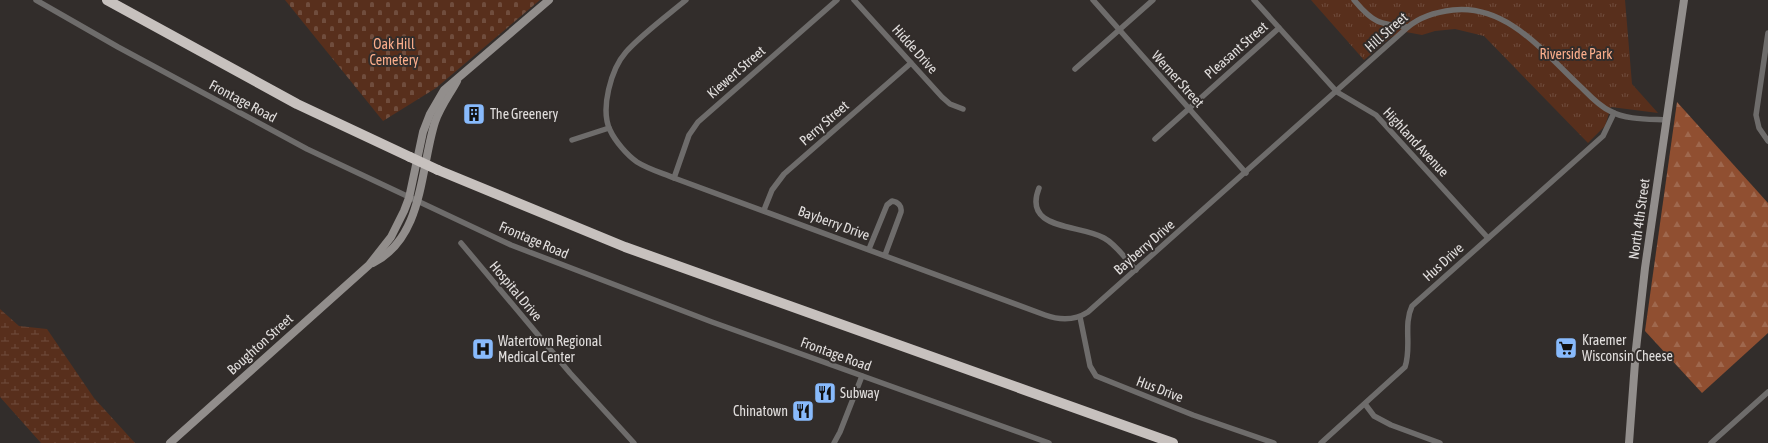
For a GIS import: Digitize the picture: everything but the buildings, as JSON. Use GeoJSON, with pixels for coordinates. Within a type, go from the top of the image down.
{"type":"FeatureCollection","features":[{"type":"Feature","properties":{"kind":"highway"},"geometry":{"type":"LineString","coordinates":[[107,0],[196,51],[297,104],[438,170],[625,247],[1174,443]]}},
{"type":"Feature","properties":{"kind":"street","name":"Frontage Road"},"geometry":{"type":"LineString","coordinates":[[36,0],[232,109],[307,148],[409,198],[512,245],[588,276],[1049,443]]}},
{"type":"Feature","properties":{"kind":"street","name":"Boughton Street"},"geometry":{"type":"LineString","coordinates":[[369,265],[396,228],[409,198],[421,140],[430,114],[444,90],[549,0]]}},
{"type":"Feature","properties":{"kind":"street","name":"Bayberry Drive"},"geometry":{"type":"LineString","coordinates":[[686,0],[626,51],[618,63],[610,82],[606,108],[609,128],[616,141],[638,163],[674,178],[1053,318],[1066,319],[1080,317],[1191,222]]}},
{"type":"Feature","properties":{"kind":"street","name":"Kiewert Street"},"geometry":{"type":"LineString","coordinates":[[674,178],[689,135],[698,122],[837,0]]}},
{"type":"Feature","properties":{"kind":"street","name":"Hidde Drive"},"geometry":{"type":"LineString","coordinates":[[854,0],[942,97],[950,104],[963,109]]}},
{"type":"Feature","properties":{"kind":"street","name":"Werner Street"},"geometry":{"type":"LineString","coordinates":[[1092,0],[1246,173]]}},
{"type":"Feature","properties":{"kind":"street"},"geometry":{"type":"LineString","coordinates":[[1075,69],[1153,0]]}},
{"type":"Feature","properties":{"kind":"street","name":"Highland Avenue"},"geometry":{"type":"LineString","coordinates":[[1254,0],[1337,92],[1376,115],[1488,238]]}},
{"type":"Feature","properties":{"kind":"street"},"geometry":{"type":"LineString","coordinates":[[1354,0],[1373,20],[1385,24],[1408,27]]}},
{"type":"Feature","properties":{"kind":"street","name":"North 4th Street"},"geometry":{"type":"LineString","coordinates":[[1629,443],[1636,349],[1684,0]]}},
{"type":"Feature","properties":{"kind":"street","name":"Hill Street"},"geometry":{"type":"LineString","coordinates":[[1191,222],[1408,27],[1429,15],[1451,10],[1472,11],[1499,18],[1524,34],[1595,100],[1614,113],[1667,120]]}},
{"type":"Feature","properties":{"kind":"street","name":"Pleasant Street"},"geometry":{"type":"LineString","coordinates":[[1155,139],[1279,28]]}},
{"type":"Feature","properties":{"kind":"street"},"geometry":{"type":"LineString","coordinates":[[1768,33],[1756,115],[1759,128],[1768,141]]}},
{"type":"Feature","properties":{"kind":"street","name":"Perry Street"},"geometry":{"type":"LineString","coordinates":[[764,210],[772,190],[784,174],[911,63]]}},
{"type":"Feature","properties":{"kind":"street","name":"Boughton Street"},"geometry":{"type":"LineString","coordinates":[[170,443],[369,265],[388,254],[397,244],[410,224],[417,201],[436,120],[458,79]]}},
{"type":"Feature","properties":{"kind":"street","name":"Hus Drive"},"geometry":{"type":"LineString","coordinates":[[1320,443],[1406,367],[1408,350],[1408,316],[1412,306],[1603,136],[1614,113]]}},
{"type":"Feature","properties":{"kind":"street"},"geometry":{"type":"LineString","coordinates":[[572,140],[609,128]]}},
{"type":"Feature","properties":{"kind":"street"},"geometry":{"type":"LineString","coordinates":[[1039,188],[1034,201],[1037,210],[1044,218],[1052,224],[1092,232],[1104,238],[1114,245],[1136,270]]}},
{"type":"Feature","properties":{"kind":"street"},"geometry":{"type":"LineString","coordinates":[[869,249],[886,206],[892,201],[898,202],[901,206],[901,212],[885,255]]}},
{"type":"Feature","properties":{"kind":"street","name":"Hospital Drive"},"geometry":{"type":"LineString","coordinates":[[461,243],[570,373],[634,443]]}},
{"type":"Feature","properties":{"kind":"street","name":"Hus Drive"},"geometry":{"type":"LineString","coordinates":[[1080,317],[1090,366],[1096,376],[1193,415],[1274,443]]}},
{"type":"Feature","properties":{"kind":"street"},"geometry":{"type":"LineString","coordinates":[[834,443],[840,432],[862,376]]}},
{"type":"Feature","properties":{"kind":"street"},"geometry":{"type":"LineString","coordinates":[[1711,443],[1768,392]]}},
{"type":"Feature","properties":{"kind":"street"},"geometry":{"type":"LineString","coordinates":[[1365,404],[1374,416],[1391,425],[1440,443]]}},
{"type":"Feature","properties":{"kind":"green space","name":"Oak Hill Cemetery"},"geometry":{"type":"Polygon","coordinates":[[[285,0],[540,0],[436,88],[383,121],[285,0]]]}},
{"type":"Feature","properties":{"kind":"green space","name":"Riverside Park"},"geometry":{"type":"Polygon","coordinates":[[[1311,0],[1625,0],[1632,84],[1658,113],[1611,107],[1605,126],[1588,143],[1484,36],[1455,29],[1435,31],[1422,35],[1406,32],[1391,37],[1364,60],[1311,0]]]}},
{"type":"Feature","properties":{"kind":"green space"},"geometry":{"type":"Polygon","coordinates":[[[1677,102],[1768,203],[1768,333],[1702,393],[1645,331],[1677,102]]]}},
{"type":"Feature","properties":{"kind":"green space"},"geometry":{"type":"Polygon","coordinates":[[[0,309],[19,326],[47,329],[94,398],[135,443],[41,443],[0,397],[0,309]]]}},
{"type":"Feature","properties":{"kind":"place","name":"The Greenery"},"geometry":{"type":"Point","coordinates":[474,114]}},
{"type":"Feature","properties":{"kind":"place","name":"Kraemer Wisconsin Cheese"},"geometry":{"type":"Point","coordinates":[1566,348]}},
{"type":"Feature","properties":{"kind":"place","name":"Watertown Regional Medical Center"},"geometry":{"type":"Point","coordinates":[483,349]}},
{"type":"Feature","properties":{"kind":"place","name":"Subway"},"geometry":{"type":"Point","coordinates":[825,393]}},
{"type":"Feature","properties":{"kind":"place","name":"Chinatown"},"geometry":{"type":"Point","coordinates":[803,411]}}]}
